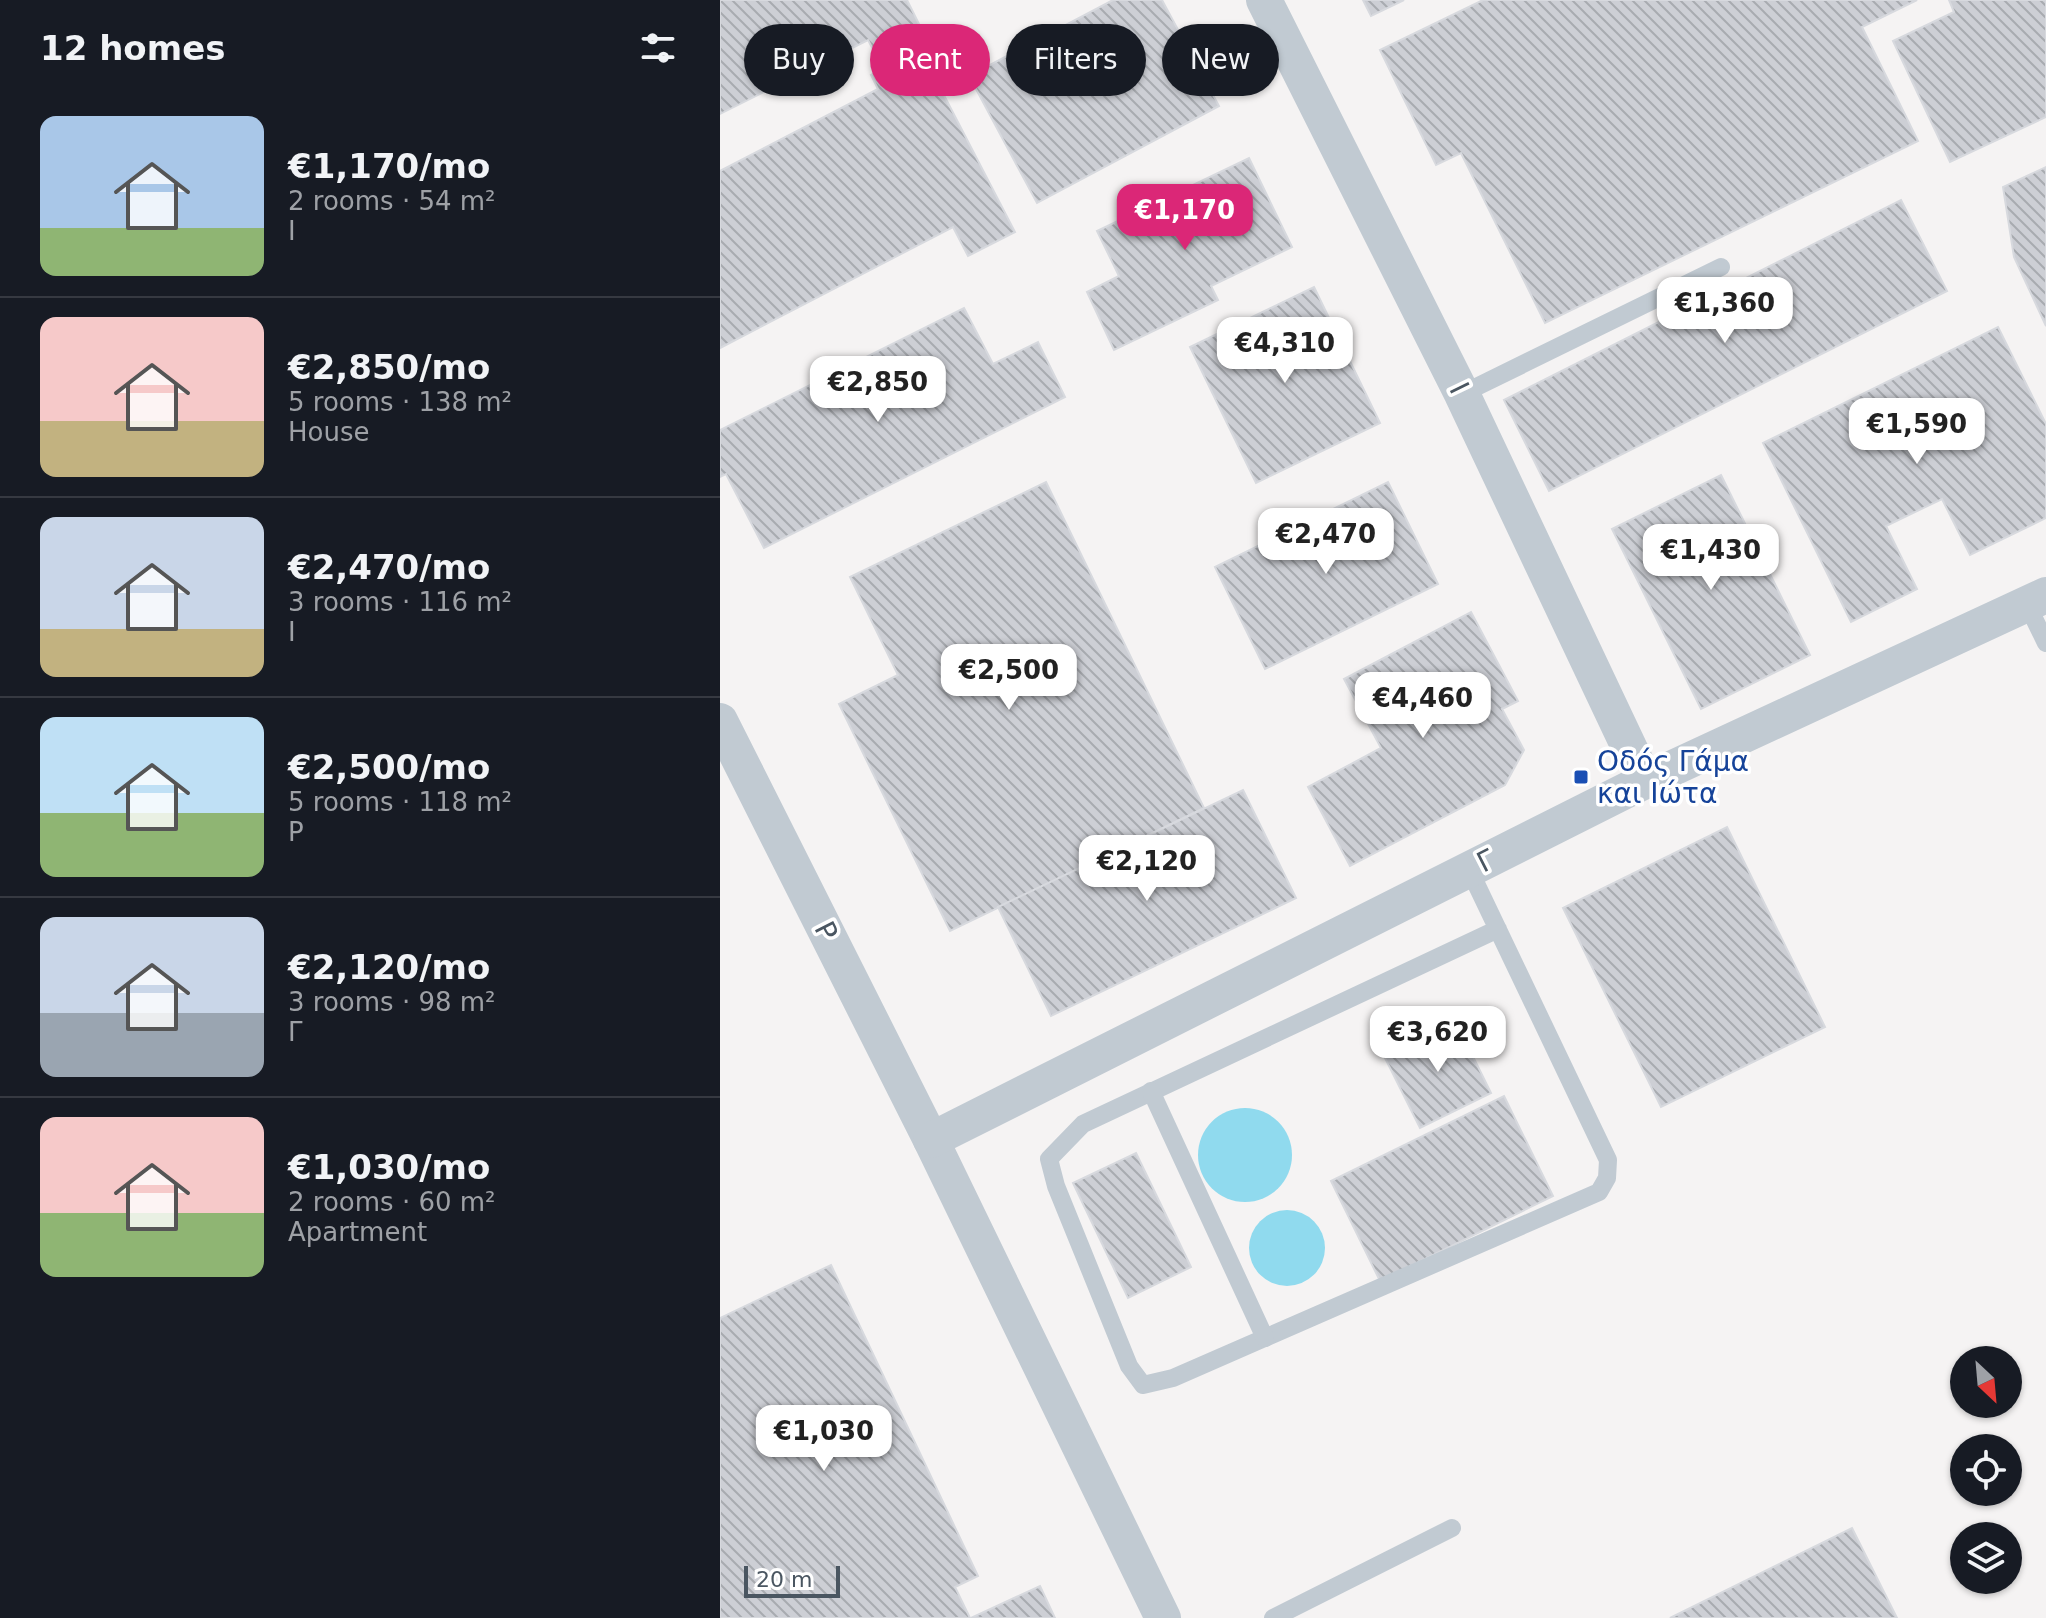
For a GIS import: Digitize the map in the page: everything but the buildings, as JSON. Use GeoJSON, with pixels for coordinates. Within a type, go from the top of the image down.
{"type":"FeatureCollection","features":[{"type":"Feature","properties":{"kind":"street","name":"Ι"},"geometry":{"type":"LineString","coordinates":[[1264,0],[1462,394],[1645,781]]}},
{"type":"Feature","properties":{"kind":"street","name":"Γ"},"geometry":{"type":"LineString","coordinates":[[931,1140],[1645,781],[2036,600]]}},
{"type":"Feature","properties":{"kind":"street","name":"Ρ"},"geometry":{"type":"LineString","coordinates":[[720,721],[931,1140],[1163,1618]]}},
{"type":"Feature","properties":{"kind":"lane"},"geometry":{"type":"LineString","coordinates":[[1462,394],[1721,267]]}},
{"type":"Feature","properties":{"kind":"lane"},"geometry":{"type":"LineString","coordinates":[[2036,600],[2046,643]]}},
{"type":"Feature","properties":{"kind":"lane"},"geometry":{"type":"LineString","coordinates":[[1469,869],[1498,929],[1608,1160],[1607,1178],[1599,1192],[1265,1338],[1161,1382],[1143,1385],[1129,1366],[1056,1186],[1049,1159],[1083,1124],[1498,929]]}},
{"type":"Feature","properties":{"kind":"lane"},"geometry":{"type":"LineString","coordinates":[[1151,1091],[1265,1338]]}},
{"type":"Feature","properties":{"kind":"lane"},"geometry":{"type":"LineString","coordinates":[[1273,1618],[1452,1528]]}},
{"type":"Feature","properties":{"kind":"water"},"geometry":{"type":"Polygon","coordinates":[[[1245,1108],[1263,1112],[1278,1122],[1288,1137],[1292,1155],[1288,1173],[1278,1188],[1263,1198],[1245,1202],[1227,1198],[1212,1188],[1202,1173],[1198,1155],[1202,1137],[1212,1122],[1227,1112],[1245,1108]]]}},
{"type":"Feature","properties":{"kind":"water"},"geometry":{"type":"Polygon","coordinates":[[[1295,1210],[1308,1216],[1319,1227],[1325,1248],[1323,1263],[1308,1280],[1295,1286],[1279,1286],[1266,1280],[1251,1263],[1249,1240],[1255,1227],[1272,1212],[1295,1210]]]}},
{"type":"Feature","properties":{"kind":"place","name":"Οδός Γάμα και Ιώτα"},"geometry":{"type":"Point","coordinates":[1581,777]}}]}
